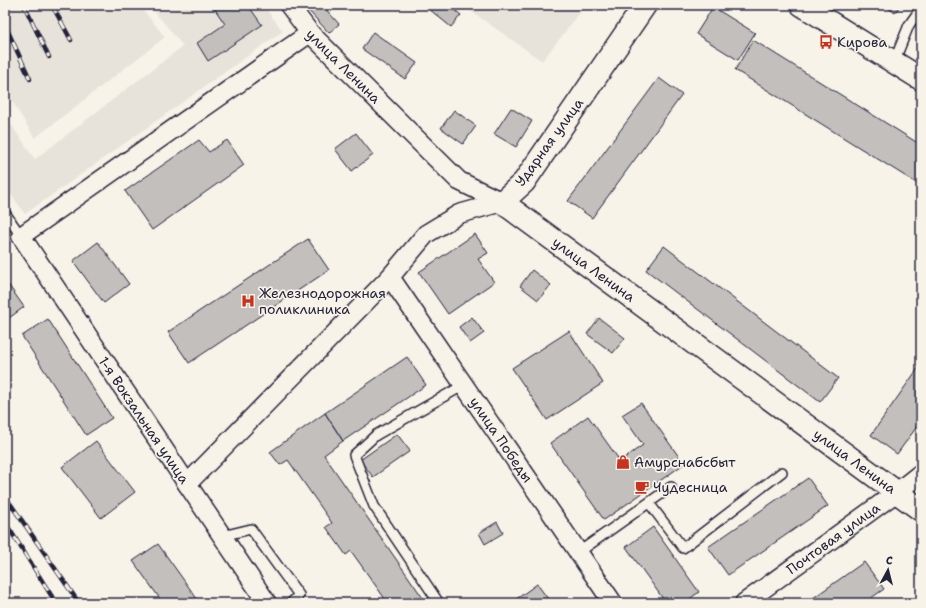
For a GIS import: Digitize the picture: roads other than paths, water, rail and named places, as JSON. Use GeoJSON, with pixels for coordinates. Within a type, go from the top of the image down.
{"type":"FeatureCollection","features":[{"type":"Feature","properties":{"kind":"street","name":"улица Ленина"},"geometry":{"type":"LineString","coordinates":[[289,5],[310,33],[459,181],[502,202],[921,510]]}},
{"type":"Feature","properties":{"kind":"street","name":"Ударная улица"},"geometry":{"type":"LineString","coordinates":[[187,484],[390,277],[426,234],[459,214],[502,202],[524,182],[645,5]]}},
{"type":"Feature","properties":{"kind":"street"},"geometry":{"type":"LineString","coordinates":[[802,5],[921,79]]}},
{"type":"Feature","properties":{"kind":"street"},"geometry":{"type":"LineString","coordinates":[[21,236],[310,33]]}},
{"type":"Feature","properties":{"kind":"street","name":"1-я Вокзальная улица"},"geometry":{"type":"LineString","coordinates":[[21,236],[267,603]]}},
{"type":"Feature","properties":{"kind":"street","name":"улица Победы"},"geometry":{"type":"LineString","coordinates":[[390,277],[579,552],[612,603]]}},
{"type":"Feature","properties":{"kind":"street","name":"Почтовая улица"},"geometry":{"type":"LineString","coordinates":[[744,603],[897,492],[921,472]]}},
{"type":"Feature","properties":{"kind":"lane"},"geometry":{"type":"LineString","coordinates":[[894,62],[909,25],[921,8]]}},
{"type":"Feature","properties":{"kind":"lane"},"geometry":{"type":"LineString","coordinates":[[5,213],[21,236]]}},
{"type":"Feature","properties":{"kind":"lane"},"geometry":{"type":"LineString","coordinates":[[439,603],[374,506],[354,455],[376,435],[464,385]]}},
{"type":"Feature","properties":{"kind":"lane"},"geometry":{"type":"LineString","coordinates":[[648,503],[683,548],[782,472]]}},
{"type":"Feature","properties":{"kind":"lane"},"geometry":{"type":"LineString","coordinates":[[579,552],[671,487]]}},
{"type":"Feature","properties":{"kind":"lane"},"geometry":{"type":"LineString","coordinates":[[222,536],[252,529],[299,595],[291,603]]}},
{"type":"Feature","properties":{"kind":"railway"},"geometry":{"type":"LineString","coordinates":[[24,5],[49,57]]}},
{"type":"Feature","properties":{"kind":"railway"},"geometry":{"type":"LineString","coordinates":[[52,5],[71,40]]}},
{"type":"Feature","properties":{"kind":"railway"},"geometry":{"type":"LineString","coordinates":[[5,25],[30,79]]}},
{"type":"Feature","properties":{"kind":"railway"},"geometry":{"type":"LineString","coordinates":[[5,496],[79,603]]}},
{"type":"Feature","properties":{"kind":"railway"},"geometry":{"type":"LineString","coordinates":[[5,522],[56,603]]}},
{"type":"Feature","properties":{"kind":"place","name":"Кирова"},"geometry":{"type":"Point","coordinates":[826,42]}},
{"type":"Feature","properties":{"kind":"place","name":"Железнодорожная поликлиника"},"geometry":{"type":"Point","coordinates":[248,301]}},
{"type":"Feature","properties":{"kind":"place","name":"Амурснабсбыт"},"geometry":{"type":"Point","coordinates":[623,462]}},
{"type":"Feature","properties":{"kind":"place","name":"Чудесница"},"geometry":{"type":"Point","coordinates":[642,487]}}]}
